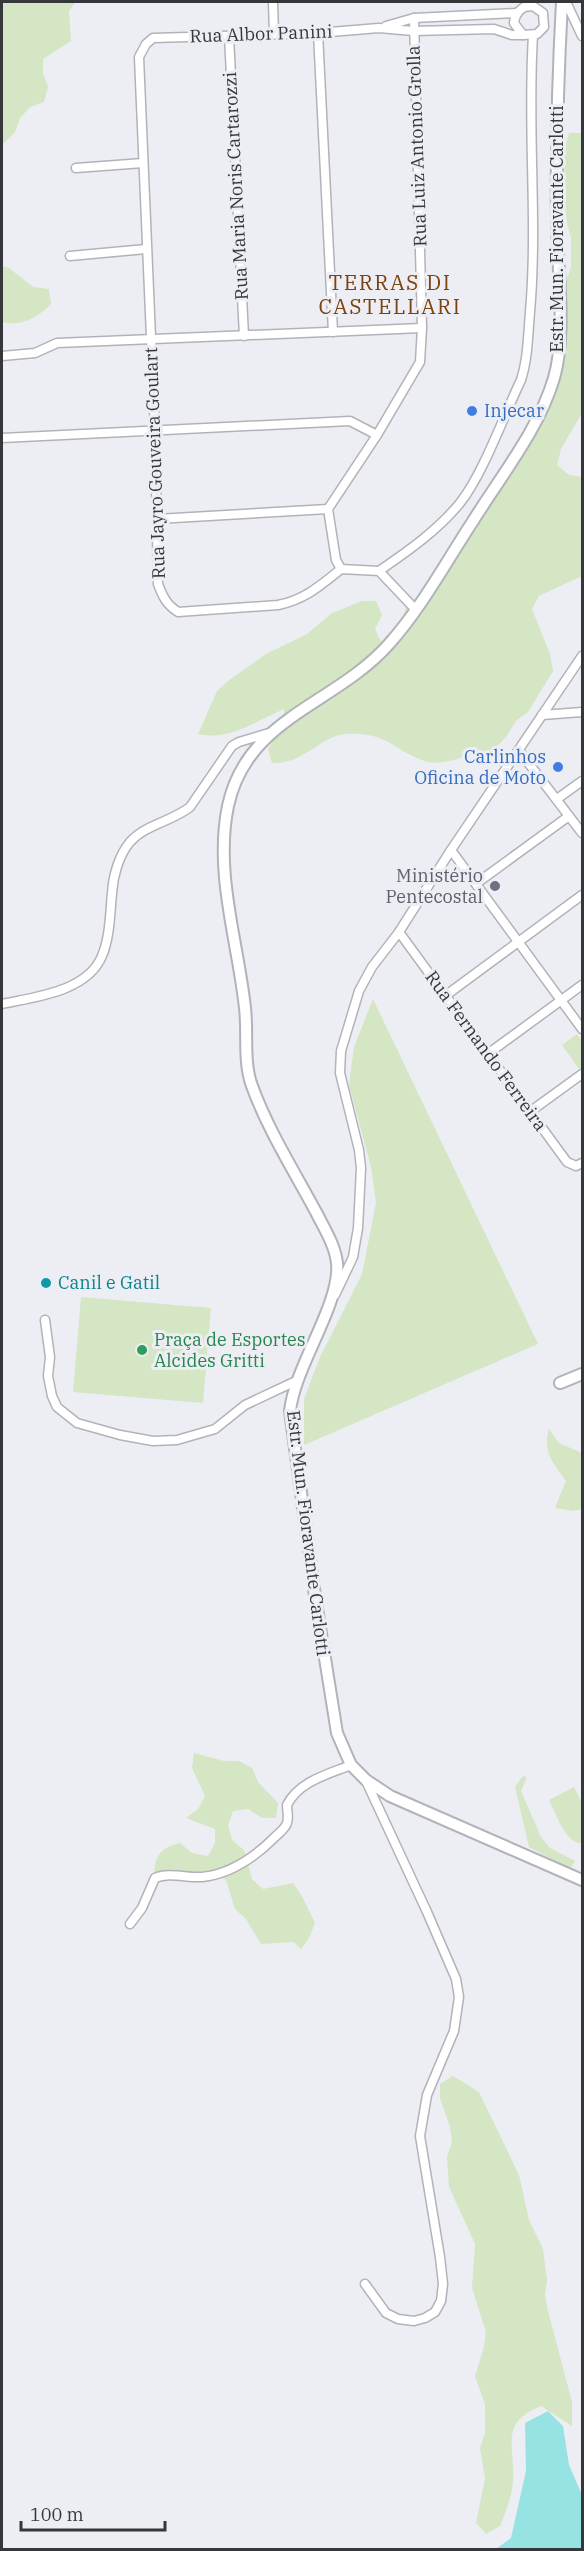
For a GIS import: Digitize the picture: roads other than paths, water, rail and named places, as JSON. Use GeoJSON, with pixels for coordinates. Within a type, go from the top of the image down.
{"type":"FeatureCollection","features":[{"type":"Feature","properties":{"kind":"street"},"geometry":{"type":"LineString","coordinates":[[273,2],[274,34]]}},
{"type":"Feature","properties":{"kind":"street"},"geometry":{"type":"LineString","coordinates":[[564,2],[582,36]]}},
{"type":"Feature","properties":{"kind":"street","name":"Estr. Mun. Fioravante Carlotti"},"geometry":{"type":"LineString","coordinates":[[564,2],[556,116],[560,339],[554,378],[533,426],[416,610],[392,642],[371,663],[269,733],[249,756],[236,777],[227,810],[225,859],[227,905],[243,990],[249,1076],[252,1087],[335,1254],[338,1265],[326,1311],[296,1381],[290,1411],[293,1445],[337,1733],[351,1765],[366,1780],[390,1796],[582,1880]]}},
{"type":"Feature","properties":{"kind":"street"},"geometry":{"type":"LineString","coordinates":[[379,28],[414,18],[516,13],[528,4],[543,13],[545,22],[542,31]]}},
{"type":"Feature","properties":{"kind":"street"},"geometry":{"type":"LineString","coordinates":[[516,13],[514,23],[523,35]]}},
{"type":"Feature","properties":{"kind":"street","name":"Rua Luiz Antonio Grolla"},"geometry":{"type":"LineString","coordinates":[[328,509],[377,435],[420,362],[422,328],[414,18]]}},
{"type":"Feature","properties":{"kind":"street"},"geometry":{"type":"LineString","coordinates":[[379,28],[414,31],[494,29],[512,35],[533,36],[542,31],[561,29]]}},
{"type":"Feature","properties":{"kind":"street","name":"Rua Albor Panini"},"geometry":{"type":"LineString","coordinates":[[146,44],[153,38],[318,33],[379,28]]}},
{"type":"Feature","properties":{"kind":"street"},"geometry":{"type":"LineString","coordinates":[[318,33],[333,332]]}},
{"type":"Feature","properties":{"kind":"street","name":"Rua Maria Noris Cartarozzi"},"geometry":{"type":"LineString","coordinates":[[229,36],[244,336]]}},
{"type":"Feature","properties":{"kind":"street"},"geometry":{"type":"LineString","coordinates":[[157,519],[328,509],[336,560],[341,569],[379,571],[442,523],[463,499],[477,474],[526,364],[533,279],[530,84],[533,36]]}},
{"type":"Feature","properties":{"kind":"street","name":"Rua Jayro Gouveira Goulart"},"geometry":{"type":"LineString","coordinates":[[146,44],[139,57],[155,431],[158,584],[163,598],[168,606],[178,612],[291,603],[311,593],[341,569]]}},
{"type":"Feature","properties":{"kind":"street"},"geometry":{"type":"LineString","coordinates":[[76,168],[143,163]]}},
{"type":"Feature","properties":{"kind":"street"},"geometry":{"type":"LineString","coordinates":[[70,256],[146,249]]}},
{"type":"Feature","properties":{"kind":"street"},"geometry":{"type":"LineString","coordinates":[[2,356],[35,353],[57,343],[422,328]]}},
{"type":"Feature","properties":{"kind":"street"},"geometry":{"type":"LineString","coordinates":[[2,438],[350,421],[377,435]]}},
{"type":"Feature","properties":{"kind":"street"},"geometry":{"type":"LineString","coordinates":[[379,571],[416,610]]}},
{"type":"Feature","properties":{"kind":"street"},"geometry":{"type":"LineString","coordinates":[[326,1311],[353,1257],[361,1190],[359,1150],[340,1073],[341,1051],[359,991],[372,967],[399,932],[520,752],[542,715],[579,665],[582,656]]}},
{"type":"Feature","properties":{"kind":"street"},"geometry":{"type":"LineString","coordinates":[[542,715],[582,711]]}},
{"type":"Feature","properties":{"kind":"street"},"geometry":{"type":"LineString","coordinates":[[2,1005],[69,986],[89,974],[102,956],[110,920],[113,880],[130,842],[153,825],[180,815],[190,807],[232,746],[269,733]]}},
{"type":"Feature","properties":{"kind":"street"},"geometry":{"type":"LineString","coordinates":[[520,752],[582,833]]}},
{"type":"Feature","properties":{"kind":"street"},"geometry":{"type":"LineString","coordinates":[[557,799],[582,781]]}},
{"type":"Feature","properties":{"kind":"street"},"geometry":{"type":"LineString","coordinates":[[477,883],[570,816]]}},
{"type":"Feature","properties":{"kind":"street"},"geometry":{"type":"LineString","coordinates":[[452,850],[582,1029]]}},
{"type":"Feature","properties":{"kind":"street"},"geometry":{"type":"LineString","coordinates":[[445,996],[582,896]]}},
{"type":"Feature","properties":{"kind":"street","name":"Rua Fernando Ferreira"},"geometry":{"type":"LineString","coordinates":[[399,932],[567,1162],[579,1165]]}},
{"type":"Feature","properties":{"kind":"street"},"geometry":{"type":"LineString","coordinates":[[489,1053],[582,985]]}},
{"type":"Feature","properties":{"kind":"street"},"geometry":{"type":"LineString","coordinates":[[531,1111],[582,1074]]}},
{"type":"Feature","properties":{"kind":"street"},"geometry":{"type":"LineString","coordinates":[[45,1320],[50,1357],[48,1376],[57,1407],[77,1423],[111,1433],[153,1441],[177,1440],[215,1429],[244,1405],[296,1381]]}},
{"type":"Feature","properties":{"kind":"street"},"geometry":{"type":"LineString","coordinates":[[560,1383],[582,1374]]}},
{"type":"Feature","properties":{"kind":"street"},"geometry":{"type":"LineString","coordinates":[[130,1924],[142,1908],[155,1878],[218,1875],[244,1862],[259,1853],[283,1830],[288,1821],[287,1805],[297,1792],[324,1775],[351,1765]]}},
{"type":"Feature","properties":{"kind":"street"},"geometry":{"type":"LineString","coordinates":[[365,2284],[386,2313],[398,2319],[414,2321],[425,2318],[435,2312],[441,2301],[443,2284],[440,2257],[420,2136],[427,2095],[454,2031],[459,1997],[456,1979],[366,1780]]}},
{"type":"Feature","properties":{"kind":"water"},"geometry":{"type":"Polygon","coordinates":[[[548,2411],[563,2426],[569,2465],[582,2495],[582,2549],[496,2549],[511,2538],[526,2471],[525,2423],[548,2411]]]}},
{"type":"Feature","properties":{"kind":"place","name":"Injecar"},"geometry":{"type":"Point","coordinates":[472,411]}},
{"type":"Feature","properties":{"kind":"place","name":"Carlinhos Oficina de Moto"},"geometry":{"type":"Point","coordinates":[558,767]}},
{"type":"Feature","properties":{"kind":"place","name":"Ministério Pentecostal"},"geometry":{"type":"Point","coordinates":[495,886]}},
{"type":"Feature","properties":{"kind":"place","name":"Canil e Gatil"},"geometry":{"type":"Point","coordinates":[46,1283]}},
{"type":"Feature","properties":{"kind":"place","name":"Praça de Esportes Alcides Gritti"},"geometry":{"type":"Point","coordinates":[142,1350]}},
{"type":"Feature","properties":{"kind":"district","name":"TERRAS DI CASTELLARI"},"geometry":{"type":"Point","coordinates":[390,295]}}]}
